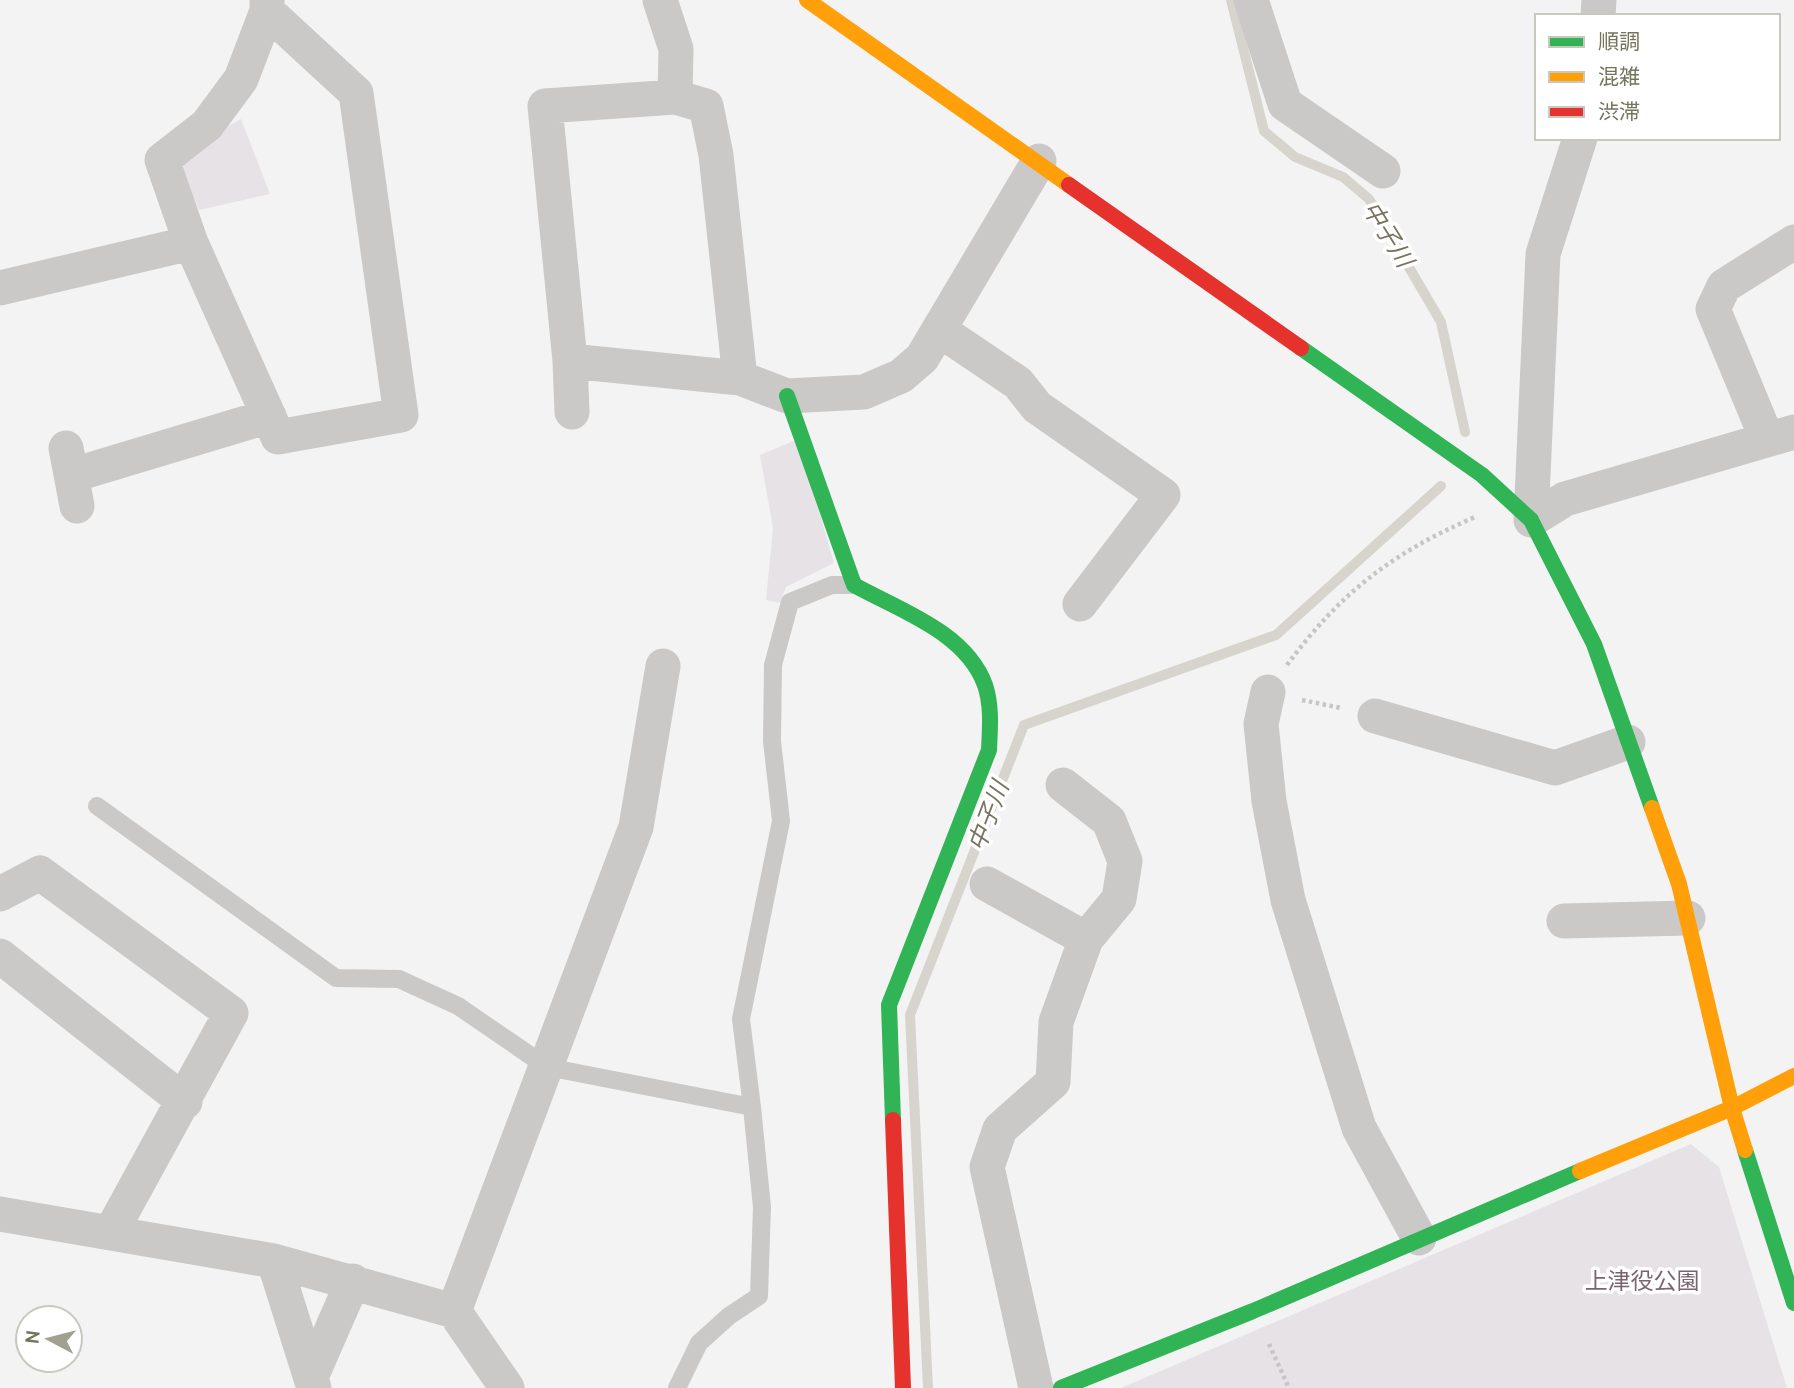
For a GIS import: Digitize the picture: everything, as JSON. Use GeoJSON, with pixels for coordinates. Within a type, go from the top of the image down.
{"type":"FeatureCollection","features":[{"type":"Feature","properties":{"kind":"street"},"geometry":{"type":"LineString","coordinates":[[660,0],[676,50],[675,97]]}},
{"type":"Feature","properties":{"kind":"street"},"geometry":{"type":"LineString","coordinates":[[807,0],[1482,475],[1521,511],[1594,644],[1628,742],[1688,918],[1732,1108],[1794,1303]]}},
{"type":"Feature","properties":{"kind":"street"},"geometry":{"type":"LineString","coordinates":[[1251,0],[1285,104],[1383,172]]}},
{"type":"Feature","properties":{"kind":"street"},"geometry":{"type":"LineString","coordinates":[[267,6],[356,93],[401,415],[278,437],[191,243],[162,160],[207,125],[241,79],[267,6]]}},
{"type":"Feature","properties":{"kind":"street"},"geometry":{"type":"LineString","coordinates":[[572,412],[570,361],[545,106],[675,97],[706,106],[716,155],[740,378]]}},
{"type":"Feature","properties":{"kind":"street"},"geometry":{"type":"LineString","coordinates":[[1521,511],[1543,254],[1579,140]]}},
{"type":"Feature","properties":{"kind":"street"},"geometry":{"type":"LineString","coordinates":[[570,361],[740,378],[787,397],[864,392],[901,376],[922,358],[941,331],[1039,161]]}},
{"type":"Feature","properties":{"kind":"street"},"geometry":{"type":"LineString","coordinates":[[1521,511],[1781,436],[1713,309],[1724,286],[1794,242]]}},
{"type":"Feature","properties":{"kind":"street"},"geometry":{"type":"LineString","coordinates":[[0,288],[191,243]]}},
{"type":"Feature","properties":{"kind":"street"},"geometry":{"type":"LineString","coordinates":[[941,331],[1018,383],[1037,407],[1163,495],[1080,604]]}},
{"type":"Feature","properties":{"kind":"street"},"geometry":{"type":"LineString","coordinates":[[787,397],[854,585],[938,628],[979,668],[993,718],[989,750],[889,1005],[903,1388]]}},
{"type":"Feature","properties":{"kind":"street"},"geometry":{"type":"LineString","coordinates":[[72,477],[269,416]]}},
{"type":"Feature","properties":{"kind":"street"},"geometry":{"type":"LineString","coordinates":[[454,1311],[636,827],[663,666]]}},
{"type":"Feature","properties":{"kind":"street"},"geometry":{"type":"LineString","coordinates":[[1268,692],[1261,724],[1269,801],[1288,900],[1359,1128],[1419,1238]]}},
{"type":"Feature","properties":{"kind":"street"},"geometry":{"type":"LineString","coordinates":[[1375,716],[1555,768],[1628,742]]}},
{"type":"Feature","properties":{"kind":"street"},"geometry":{"type":"LineString","coordinates":[[1036,1388],[987,1167],[1000,1129],[1053,1082],[1056,1022],[1086,939],[1119,899],[1125,861],[1109,821],[1063,785]]}},
{"type":"Feature","properties":{"kind":"street"},"geometry":{"type":"LineString","coordinates":[[0,894],[40,873],[231,1013],[185,1102],[111,1232]]}},
{"type":"Feature","properties":{"kind":"street"},"geometry":{"type":"LineString","coordinates":[[987,884],[1086,939]]}},
{"type":"Feature","properties":{"kind":"street"},"geometry":{"type":"LineString","coordinates":[[1564,921],[1688,918]]}},
{"type":"Feature","properties":{"kind":"street"},"geometry":{"type":"LineString","coordinates":[[0,956],[185,1102]]}},
{"type":"Feature","properties":{"kind":"street"},"geometry":{"type":"LineString","coordinates":[[1060,1388],[1254,1311],[1419,1238],[1732,1108],[1794,1076]]}},
{"type":"Feature","properties":{"kind":"street"},"geometry":{"type":"LineString","coordinates":[[0,1214],[274,1261],[454,1311],[508,1388]]}},
{"type":"Feature","properties":{"kind":"street"},"geometry":{"type":"LineString","coordinates":[[274,1261],[312,1382]]}},
{"type":"Feature","properties":{"kind":"street"},"geometry":{"type":"LineString","coordinates":[[312,1382],[353,1281]]}},
{"type":"Feature","properties":{"kind":"lane"},"geometry":{"type":"LineString","coordinates":[[677,1388],[699,1343],[729,1316],[759,1296],[762,1207],[741,1019],[781,821],[772,741],[773,665],[790,602],[832,585],[854,585]]}},
{"type":"Feature","properties":{"kind":"lane"},"geometry":{"type":"LineString","coordinates":[[97,806],[336,978],[399,979],[458,1006],[547,1067],[752,1107]]}},
{"type":"Feature","properties":{"kind":"path"},"geometry":{"type":"LineString","coordinates":[[1375,716],[1268,692],[1300,648],[1366,578],[1425,539],[1521,511]]}},
{"type":"Feature","properties":{"kind":"path"},"geometry":{"type":"LineString","coordinates":[[1254,1311],[1289,1388]]}},
{"type":"Feature","properties":{"kind":"green space"},"geometry":{"type":"Polygon","coordinates":[[[241,119],[270,194],[199,210],[178,164],[207,139],[241,119]]]}},
{"type":"Feature","properties":{"kind":"green space"},"geometry":{"type":"Polygon","coordinates":[[[798,439],[834,563],[786,587],[780,603],[766,600],[773,528],[760,455],[798,439]]]}},
{"type":"Feature","properties":{"kind":"green space","name":"上津役公園"},"geometry":{"type":"Polygon","coordinates":[[[1691,1144],[1719,1167],[1787,1388],[1121,1388],[1691,1144]]]}},
{"type":"Feature","properties":{"kind":"waterway","name":"中子川"},"geometry":{"type":"LineString","coordinates":[[1231,0],[1264,131],[1295,157],[1343,177],[1369,199],[1441,322],[1465,432]]}},
{"type":"Feature","properties":{"kind":"waterway","name":"中子川"},"geometry":{"type":"LineString","coordinates":[[928,1388],[910,1015],[1024,725],[1276,635],[1441,486]]}},
{"type":"Feature","properties":{"kind":"traffic: fast"},"geometry":{"type":"LineString","coordinates":[[1301,348],[1482,475],[1531,520],[1594,644],[1652,808]]}},
{"type":"Feature","properties":{"kind":"traffic: fast"},"geometry":{"type":"LineString","coordinates":[[787,396],[854,585],[929,624],[947,637],[976,667],[989,701],[989,750],[889,1005],[893,1120]]}},
{"type":"Feature","properties":{"kind":"traffic: fast"},"geometry":{"type":"LineString","coordinates":[[1745,1150],[1794,1303]]}},
{"type":"Feature","properties":{"kind":"traffic: fast"},"geometry":{"type":"LineString","coordinates":[[1061,1388],[1253,1311],[1580,1171]]}},
{"type":"Feature","properties":{"kind":"traffic: slow"},"geometry":{"type":"LineString","coordinates":[[807,0],[1069,185]]}},
{"type":"Feature","properties":{"kind":"traffic: slow"},"geometry":{"type":"LineString","coordinates":[[1652,808],[1679,884],[1732,1108],[1745,1150]]}},
{"type":"Feature","properties":{"kind":"traffic: slow"},"geometry":{"type":"LineString","coordinates":[[1580,1171],[1732,1108],[1794,1076]]}},
{"type":"Feature","properties":{"kind":"traffic: jam"},"geometry":{"type":"LineString","coordinates":[[1069,185],[1301,348]]}},
{"type":"Feature","properties":{"kind":"traffic: jam"},"geometry":{"type":"LineString","coordinates":[[893,1120],[903,1388]]}}]}
